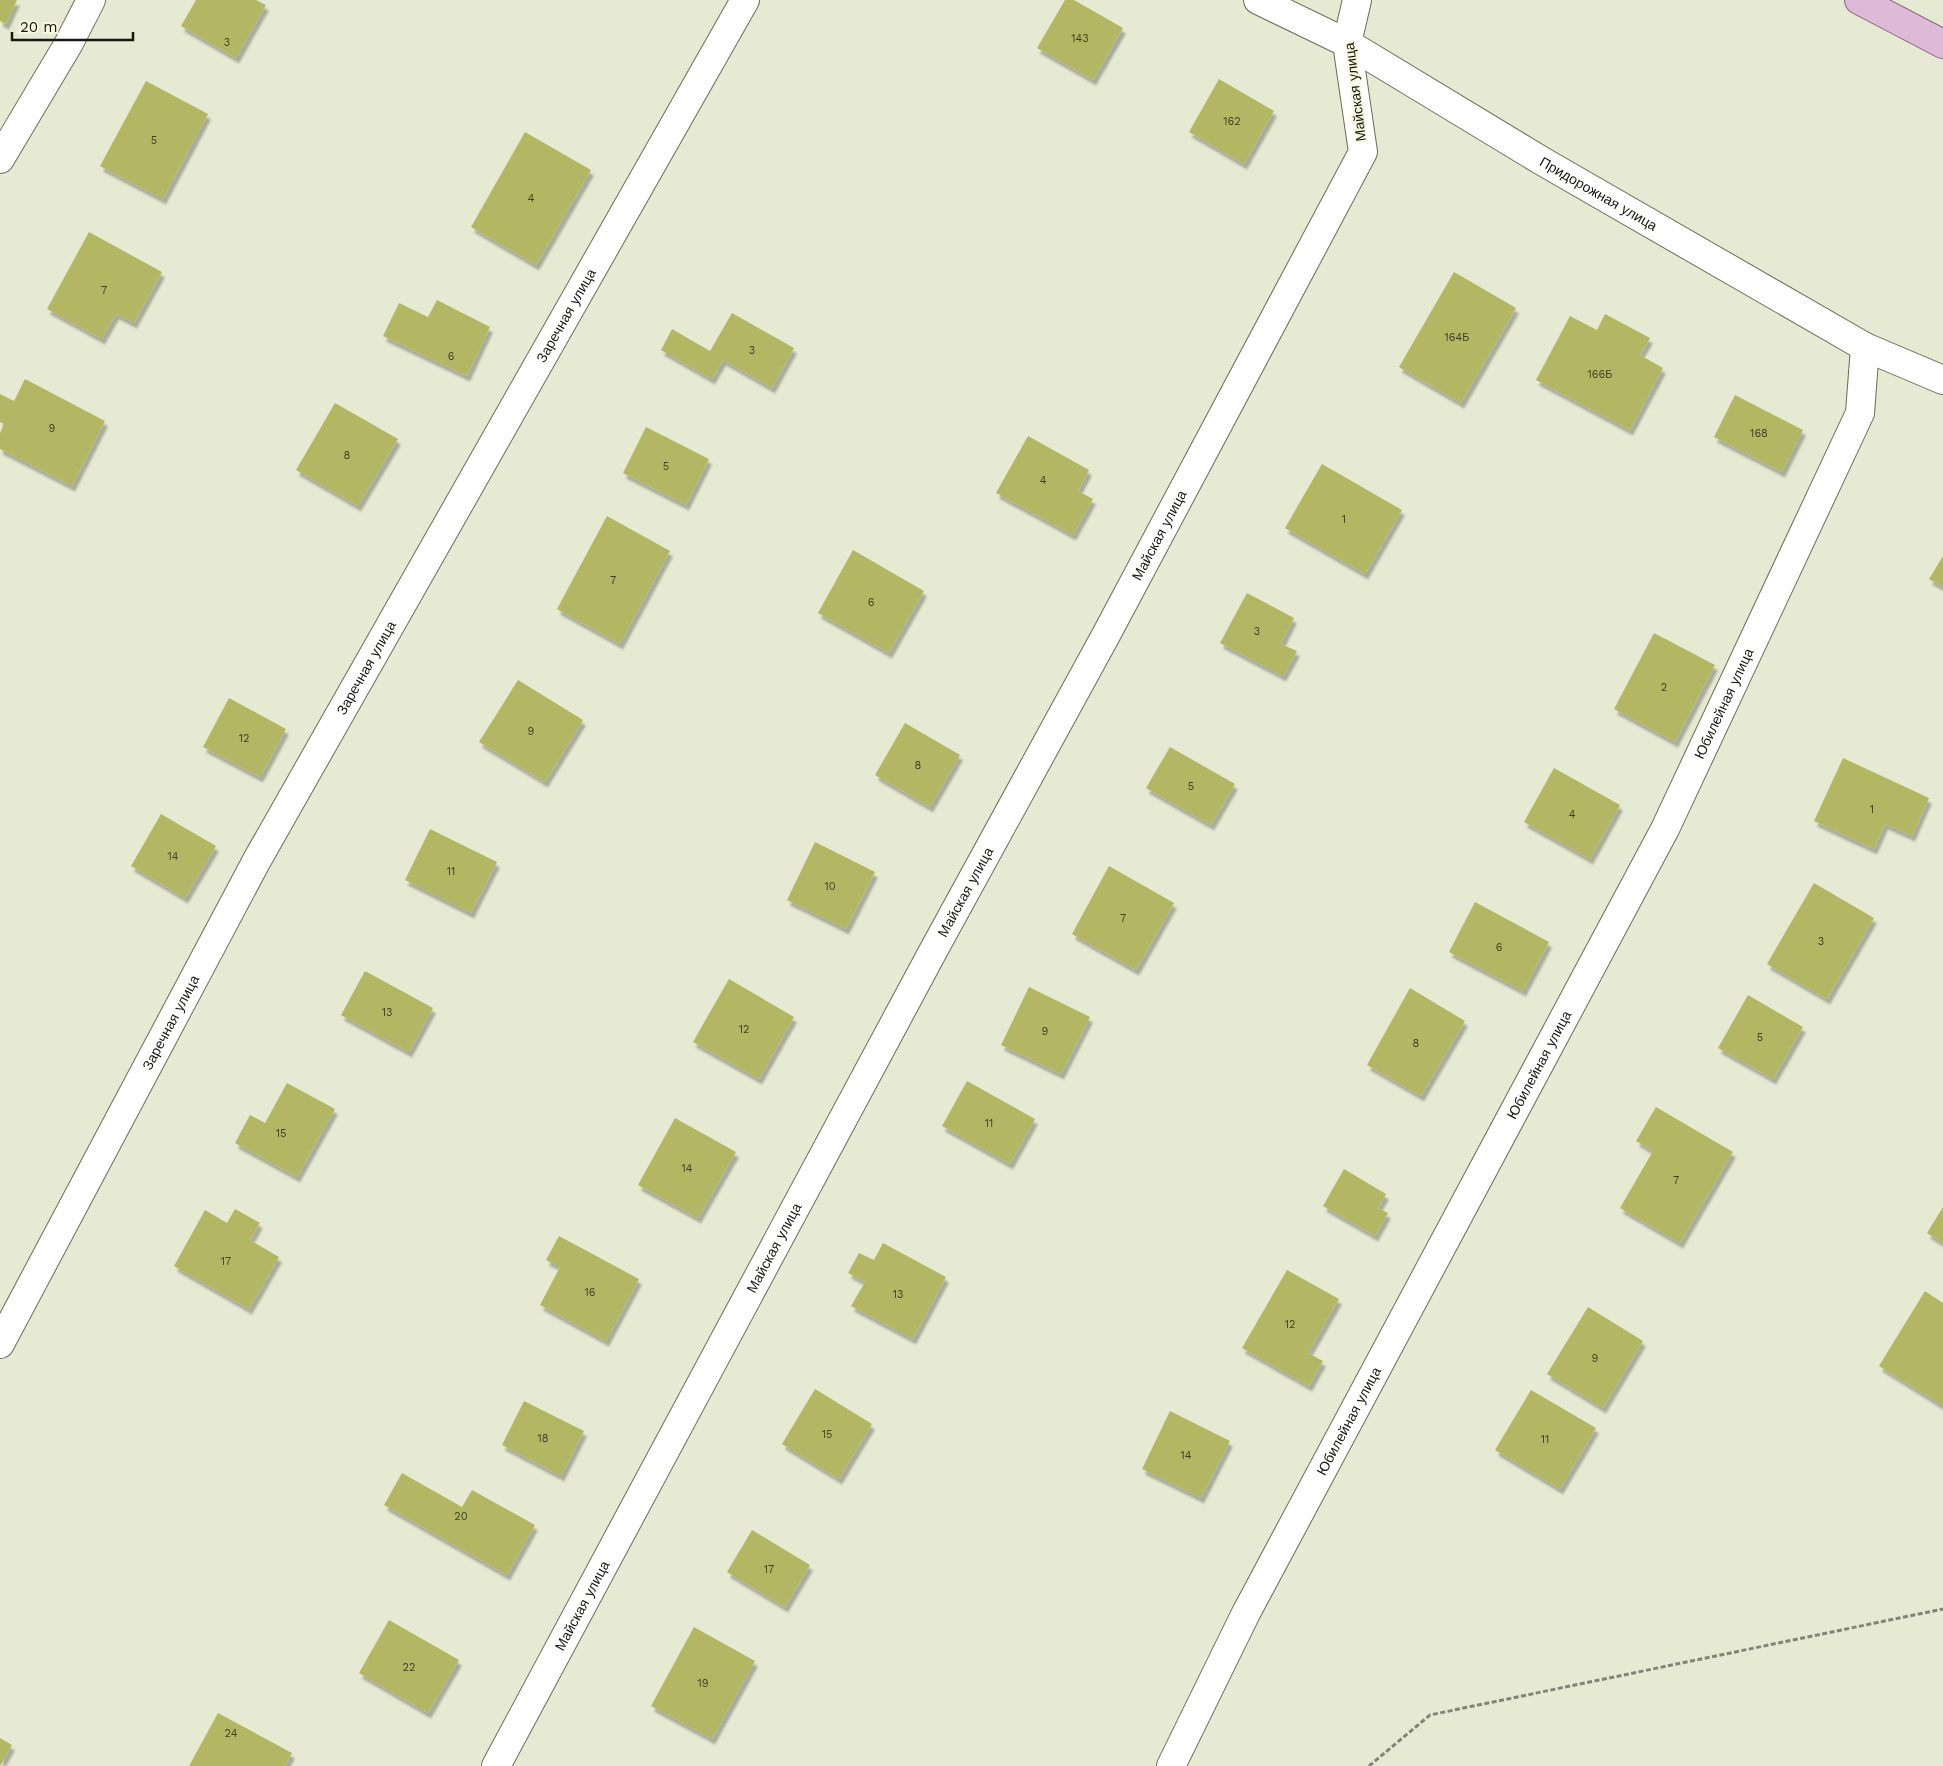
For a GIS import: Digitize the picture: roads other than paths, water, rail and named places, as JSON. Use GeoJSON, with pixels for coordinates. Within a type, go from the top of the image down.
{"type":"FeatureCollection","features":[{"type":"Feature","properties":{"kind":"main road"},"geometry":{"type":"LineString","coordinates":[[1860,0],[1943,44]]}},
{"type":"Feature","properties":{"kind":"street"},"geometry":{"type":"LineString","coordinates":[[0,160],[69,43],[91,0]]}},
{"type":"Feature","properties":{"kind":"street","name":"Заречная улица"},"geometry":{"type":"LineString","coordinates":[[0,1344],[257,860],[746,0]]}},
{"type":"Feature","properties":{"kind":"street","name":"Придорожная улица"},"geometry":{"type":"LineString","coordinates":[[1258,0],[1347,42],[1542,161],[1865,347],[1943,380]]}},
{"type":"Feature","properties":{"kind":"street","name":"Майская улица"},"geometry":{"type":"LineString","coordinates":[[496,1766],[932,953],[1106,635],[1363,152],[1347,42],[1356,0]]}},
{"type":"Feature","properties":{"kind":"street","name":"Юбилейная улица"},"geometry":{"type":"LineString","coordinates":[[1171,1766],[1246,1613],[1664,829],[1860,413],[1865,347]]}}]}
